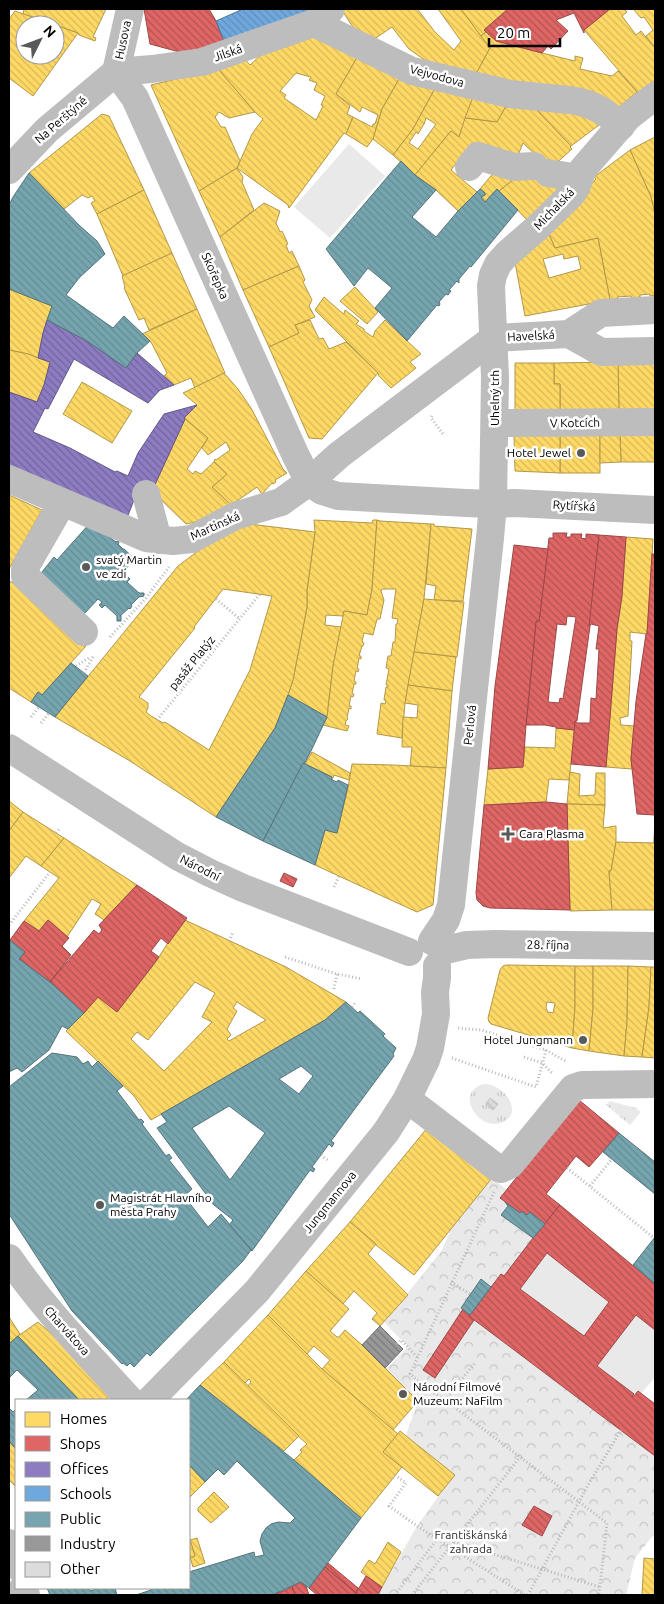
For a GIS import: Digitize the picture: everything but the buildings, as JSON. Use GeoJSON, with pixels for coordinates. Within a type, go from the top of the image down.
{"type":"FeatureCollection","features":[{"type":"Feature","properties":{"kind":"street","name":"Husova"},"geometry":{"type":"LineString","coordinates":[[116,72],[130,9]]}},
{"type":"Feature","properties":{"kind":"street","name":"Jilská"},"geometry":{"type":"LineString","coordinates":[[116,72],[202,62],[322,16]]}},
{"type":"Feature","properties":{"kind":"street","name":"Vejvodova"},"geometry":{"type":"LineString","coordinates":[[322,16],[412,71],[510,94],[586,102],[610,114],[621,126]]}},
{"type":"Feature","properties":{"kind":"street","name":"Na Perštýně"},"geometry":{"type":"LineString","coordinates":[[9,170],[47,130],[116,72]]}},
{"type":"Feature","properties":{"kind":"street","name":"Skořepka"},"geometry":{"type":"LineString","coordinates":[[116,72],[135,98],[309,482]]}},
{"type":"Feature","properties":{"kind":"street","name":"Michalská"},"geometry":{"type":"LineString","coordinates":[[494,338],[491,286],[498,264],[506,254],[570,196],[576,188],[584,169],[628,117],[655,96]]}},
{"type":"Feature","properties":{"kind":"street"},"geometry":{"type":"LineString","coordinates":[[469,167],[478,156],[514,167],[541,170],[579,178]]}},
{"type":"Feature","properties":{"kind":"street","name":"Havelská"},"geometry":{"type":"LineString","coordinates":[[494,338],[569,334],[601,314],[655,310]]}},
{"type":"Feature","properties":{"kind":"street","name":"Havelská"},"geometry":{"type":"LineString","coordinates":[[569,334],[601,352],[655,351]]}},
{"type":"Feature","properties":{"kind":"street"},"geometry":{"type":"LineString","coordinates":[[493,504],[338,496],[322,491],[309,482],[339,456],[494,338]]}},
{"type":"Feature","properties":{"kind":"street","name":"Uhelný trh"},"geometry":{"type":"LineString","coordinates":[[493,504],[495,423],[494,338]]}},
{"type":"Feature","properties":{"kind":"street","name":"V Kotcích"},"geometry":{"type":"LineString","coordinates":[[495,423],[655,422]]}},
{"type":"Feature","properties":{"kind":"street","name":"Martinská"},"geometry":{"type":"LineString","coordinates":[[9,479],[146,538],[173,541],[192,539],[236,516],[280,502],[309,482]]}},
{"type":"Feature","properties":{"kind":"street"},"geometry":{"type":"LineString","coordinates":[[146,494],[158,540]]}},
{"type":"Feature","properties":{"kind":"street"},"geometry":{"type":"LineString","coordinates":[[62,503],[27,564],[25,576],[96,644]]}},
{"type":"Feature","properties":{"kind":"street","name":"Rytířská"},"geometry":{"type":"LineString","coordinates":[[493,504],[515,503],[655,510]]}},
{"type":"Feature","properties":{"kind":"street","name":"Perlová"},"geometry":{"type":"LineString","coordinates":[[430,953],[451,905],[490,548],[493,504]]}},
{"type":"Feature","properties":{"kind":"street","name":"Národní"},"geometry":{"type":"LineString","coordinates":[[9,748],[177,856],[210,874],[243,888],[430,953]]}},
{"type":"Feature","properties":{"kind":"street","name":"28. října"},"geometry":{"type":"LineString","coordinates":[[430,953],[467,946],[496,944],[655,946]]}},
{"type":"Feature","properties":{"kind":"street","name":"Jungmannova"},"geometry":{"type":"LineString","coordinates":[[151,1399],[257,1291],[386,1132],[407,1099],[426,1060],[436,1014],[435,992],[437,978],[430,953]]}},
{"type":"Feature","properties":{"kind":"street"},"geometry":{"type":"LineString","coordinates":[[407,1099],[501,1169],[510,1165],[573,1088],[582,1085],[655,1084]]}},
{"type":"Feature","properties":{"kind":"street","name":"Charvátova"},"geometry":{"type":"LineString","coordinates":[[9,1258],[24,1281],[47,1309],[129,1399]]}},
{"type":"Feature","properties":{"kind":"street"},"geometry":{"type":"LineString","coordinates":[[9,1543],[15,1563]]}},
{"type":"Feature","properties":{"kind":"path"},"geometry":{"type":"LineString","coordinates":[[76,666],[96,644],[146,598],[170,564]]}},
{"type":"Feature","properties":{"kind":"path","name":"pasáž Platýz"},"geometry":{"type":"LineString","coordinates":[[157,720],[260,594]]}},
{"type":"Feature","properties":{"kind":"path"},"geometry":{"type":"LineString","coordinates":[[216,599],[240,618]]}},
{"type":"Feature","properties":{"kind":"path"},"geometry":{"type":"LineString","coordinates":[[84,673],[96,644]]}},
{"type":"Feature","properties":{"kind":"path"},"geometry":{"type":"LineString","coordinates":[[30,717],[39,707]]}},
{"type":"Feature","properties":{"kind":"path"},"geometry":{"type":"LineString","coordinates":[[40,723],[49,713]]}},
{"type":"Feature","properties":{"kind":"path"},"geometry":{"type":"LineString","coordinates":[[56,833],[60,828]]}},
{"type":"Feature","properties":{"kind":"path"},"geometry":{"type":"LineString","coordinates":[[9,925],[50,872]]}},
{"type":"Feature","properties":{"kind":"path"},"geometry":{"type":"LineString","coordinates":[[334,887],[338,876]]}},
{"type":"Feature","properties":{"kind":"path"},"geometry":{"type":"LineString","coordinates":[[229,941],[234,932]]}},
{"type":"Feature","properties":{"kind":"path"},"geometry":{"type":"LineString","coordinates":[[285,957],[337,974],[362,979]]}},
{"type":"Feature","properties":{"kind":"path"},"geometry":{"type":"LineString","coordinates":[[334,989],[337,974]]}},
{"type":"Feature","properties":{"kind":"path"},"geometry":{"type":"LineString","coordinates":[[352,1007],[355,1003]]}},
{"type":"Feature","properties":{"kind":"path"},"geometry":{"type":"LineString","coordinates":[[451,1058],[536,1087],[546,1050],[481,1030],[452,1028]]}},
{"type":"Feature","properties":{"kind":"path"},"geometry":{"type":"LineString","coordinates":[[524,1057],[542,1063],[570,1092]]}},
{"type":"Feature","properties":{"kind":"path"},"geometry":{"type":"LineString","coordinates":[[321,1155],[330,1162]]}},
{"type":"Feature","properties":{"kind":"path"},"geometry":{"type":"LineString","coordinates":[[590,1186],[612,1159]]}},
{"type":"Feature","properties":{"kind":"path"},"geometry":{"type":"LineString","coordinates":[[567,1168],[654,1238]]}},
{"type":"Feature","properties":{"kind":"path"},"geometry":{"type":"LineString","coordinates":[[501,1169],[502,1177],[451,1282],[410,1374],[425,1388],[445,1400],[607,1523],[599,1595]]}},
{"type":"Feature","properties":{"kind":"path"},"geometry":{"type":"LineString","coordinates":[[451,1282],[470,1294]]}},
{"type":"Feature","properties":{"kind":"path"},"geometry":{"type":"LineString","coordinates":[[397,1344],[401,1340],[418,1358]]}},
{"type":"Feature","properties":{"kind":"path"},"geometry":{"type":"LineString","coordinates":[[445,1400],[476,1363]]}},
{"type":"Feature","properties":{"kind":"path"},"geometry":{"type":"LineString","coordinates":[[395,1475],[406,1483],[389,1506],[437,1539],[527,1595],[621,1430]]}},
{"type":"Feature","properties":{"kind":"path"},"geometry":{"type":"LineString","coordinates":[[412,1595],[520,1457]]}},
{"type":"Feature","properties":{"kind":"path"},"geometry":{"type":"LineString","coordinates":[[395,1595],[437,1539]]}},
{"type":"Feature","properties":{"kind":"path"},"geometry":{"type":"LineString","coordinates":[[454,1542],[600,1587]]}},
{"type":"Feature","properties":{"kind":"green space"},"geometry":{"type":"Polygon","coordinates":[[[349,144],[385,176],[330,238],[294,207],[349,144]]]}},
{"type":"Feature","properties":{"kind":"green space"},"geometry":{"type":"Polygon","coordinates":[[[484,1084],[492,1085],[499,1089],[505,1094],[512,1106],[509,1118],[503,1122],[494,1124],[486,1122],[478,1117],[473,1110],[470,1102],[471,1095],[475,1088],[484,1084]]]}},
{"type":"Feature","properties":{"kind":"green space"},"geometry":{"type":"Polygon","coordinates":[[[610,1101],[636,1108],[641,1112],[630,1125],[606,1105],[610,1101]]]}},
{"type":"Feature","properties":{"kind":"green space","name":"Františkánská zahrada"},"geometry":{"type":"Polygon","coordinates":[[[492,1178],[506,1189],[500,1198],[508,1206],[501,1215],[533,1238],[504,1276],[501,1274],[469,1316],[655,1456],[655,1533],[635,1558],[626,1595],[378,1595],[417,1526],[454,1475],[406,1435],[418,1401],[385,1368],[408,1347],[384,1322],[408,1295],[442,1250],[451,1229],[492,1178]],[[534,1506],[522,1525],[542,1536],[552,1516],[534,1506]]]}},
{"type":"Feature","properties":{"kind":"green space"},"geometry":{"type":"Polygon","coordinates":[[[547,1253],[609,1302],[584,1336],[520,1289],[547,1253]]]}},
{"type":"Feature","properties":{"kind":"green space"},"geometry":{"type":"Polygon","coordinates":[[[636,1315],[655,1330],[655,1377],[641,1394],[632,1396],[634,1394],[597,1366],[636,1315]]]}},
{"type":"Feature","properties":{"kind":"place","name":"Hotel Jewel"},"geometry":{"type":"Point","coordinates":[581,453]}},
{"type":"Feature","properties":{"kind":"place","name":"svatý Martin ve zdi"},"geometry":{"type":"Point","coordinates":[86,567]}},
{"type":"Feature","properties":{"kind":"place","name":"Cara Plasma"},"geometry":{"type":"Point","coordinates":[508,834]}},
{"type":"Feature","properties":{"kind":"place","name":"Hotel Jungmann"},"geometry":{"type":"Point","coordinates":[583,1040]}},
{"type":"Feature","properties":{"kind":"place","name":"Magistrát Hlavního města Prahy"},"geometry":{"type":"Point","coordinates":[100,1205]}},
{"type":"Feature","properties":{"kind":"place","name":"Národní Filmové Muzeum: NaFilm"},"geometry":{"type":"Point","coordinates":[403,1394]}}]}
